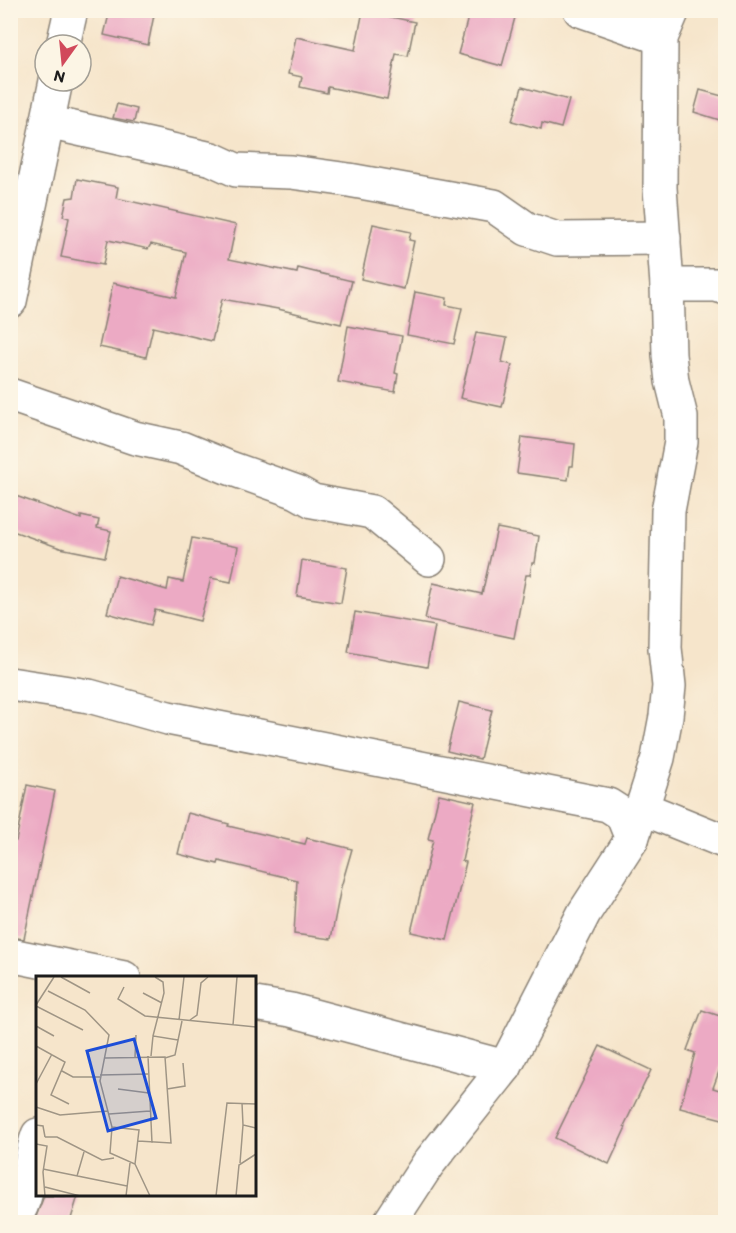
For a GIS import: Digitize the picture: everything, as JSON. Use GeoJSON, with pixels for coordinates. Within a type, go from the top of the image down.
{"type":"FeatureCollection","features":[{"type":"Feature","properties":{"kind":"street"},"geometry":{"type":"LineString","coordinates":[[66,33],[71,10]]}},
{"type":"Feature","properties":{"kind":"street"},"geometry":{"type":"LineString","coordinates":[[390,1222],[428,1164],[505,1067],[584,913],[632,839],[658,758],[666,716],[669,686],[665,648],[668,511],[681,442],[681,417],[672,381],[669,355],[660,188],[667,24],[580,10]]}},
{"type":"Feature","properties":{"kind":"street"},"geometry":{"type":"LineString","coordinates":[[11,293],[53,93]]}},
{"type":"Feature","properties":{"kind":"street"},"geometry":{"type":"LineString","coordinates":[[47,122],[212,159],[236,170],[291,172],[350,180],[494,206],[526,229],[557,239],[664,238]]}},
{"type":"Feature","properties":{"kind":"street"},"geometry":{"type":"LineString","coordinates":[[667,285],[716,285],[726,288]]}},
{"type":"Feature","properties":{"kind":"street"},"geometry":{"type":"LineString","coordinates":[[10,395],[135,438],[181,448],[297,492],[313,501],[372,512],[429,560]]}},
{"type":"Feature","properties":{"kind":"street"},"geometry":{"type":"LineString","coordinates":[[10,684],[89,696],[168,718],[608,805],[622,813],[632,839]]}},
{"type":"Feature","properties":{"kind":"street"},"geometry":{"type":"LineString","coordinates":[[642,808],[726,842]]}},
{"type":"Feature","properties":{"kind":"street"},"geometry":{"type":"LineString","coordinates":[[10,955],[61,972],[103,976]]}},
{"type":"Feature","properties":{"kind":"street"},"geometry":{"type":"LineString","coordinates":[[256,1004],[291,1011],[505,1067]]}},
{"type":"Feature","properties":{"kind":"street"},"geometry":{"type":"LineString","coordinates":[[11,1222],[19,1214],[28,1184],[36,1140]]}},
{"type":"Feature","properties":{"kind":"building"},"geometry":{"type":"Polygon","coordinates":[[[110,10],[155,10],[148,45],[104,35],[110,10]]]}},
{"type":"Feature","properties":{"kind":"building"},"geometry":{"type":"Polygon","coordinates":[[[470,10],[517,10],[502,66],[458,54],[470,10]]]}},
{"type":"Feature","properties":{"kind":"building"},"geometry":{"type":"Polygon","coordinates":[[[363,11],[415,22],[408,56],[396,54],[387,99],[328,87],[327,93],[300,87],[302,77],[288,74],[296,37],[355,50],[363,11]]]}},
{"type":"Feature","properties":{"kind":"building"},"geometry":{"type":"Polygon","coordinates":[[[522,87],[569,100],[561,128],[542,123],[541,129],[512,121],[522,87]]]}},
{"type":"Feature","properties":{"kind":"building"},"geometry":{"type":"Polygon","coordinates":[[[700,90],[726,97],[726,122],[694,112],[700,90]]]}},
{"type":"Feature","properties":{"kind":"building"},"geometry":{"type":"Polygon","coordinates":[[[117,104],[137,109],[134,122],[113,118],[117,104]]]}},
{"type":"Feature","properties":{"kind":"building"},"geometry":{"type":"Polygon","coordinates":[[[77,179],[118,187],[116,198],[236,225],[229,259],[297,273],[298,268],[352,281],[341,324],[222,299],[212,341],[153,327],[146,357],[99,347],[113,283],[176,297],[186,252],[151,244],[148,249],[108,240],[103,265],[61,257],[69,218],[63,216],[67,198],[74,197],[77,179]]]}},
{"type":"Feature","properties":{"kind":"building"},"geometry":{"type":"Polygon","coordinates":[[[373,224],[411,232],[409,240],[414,241],[404,289],[361,279],[373,224]]]}},
{"type":"Feature","properties":{"kind":"building"},"geometry":{"type":"Polygon","coordinates":[[[415,292],[447,298],[446,305],[462,308],[454,344],[407,335],[415,292]]]}},
{"type":"Feature","properties":{"kind":"building"},"geometry":{"type":"Polygon","coordinates":[[[348,326],[402,336],[395,373],[398,374],[395,392],[338,382],[348,326]]]}},
{"type":"Feature","properties":{"kind":"building"},"geometry":{"type":"Polygon","coordinates":[[[476,333],[507,338],[502,362],[512,365],[502,407],[460,398],[476,333]]]}},
{"type":"Feature","properties":{"kind":"building"},"geometry":{"type":"Polygon","coordinates":[[[522,437],[575,444],[573,466],[570,466],[568,480],[517,473],[522,437]]]}},
{"type":"Feature","properties":{"kind":"building"},"geometry":{"type":"Polygon","coordinates":[[[10,494],[81,519],[81,516],[99,520],[97,528],[111,531],[105,557],[60,548],[10,530],[10,494]]]}},
{"type":"Feature","properties":{"kind":"building"},"geometry":{"type":"Polygon","coordinates":[[[497,528],[539,536],[535,563],[532,563],[530,575],[526,575],[514,638],[425,619],[433,583],[482,594],[497,528]]]}},
{"type":"Feature","properties":{"kind":"building"},"geometry":{"type":"Polygon","coordinates":[[[192,538],[238,547],[231,582],[211,578],[200,621],[155,610],[151,625],[107,613],[117,576],[167,590],[169,579],[183,582],[192,538]]]}},
{"type":"Feature","properties":{"kind":"building"},"geometry":{"type":"Polygon","coordinates":[[[302,560],[347,568],[341,603],[297,596],[302,560]]]}},
{"type":"Feature","properties":{"kind":"building"},"geometry":{"type":"Polygon","coordinates":[[[355,612],[435,626],[427,667],[348,652],[355,612]]]}},
{"type":"Feature","properties":{"kind":"building"},"geometry":{"type":"Polygon","coordinates":[[[459,702],[492,710],[480,759],[447,751],[459,702]]]}},
{"type":"Feature","properties":{"kind":"building"},"geometry":{"type":"Polygon","coordinates":[[[27,785],[55,791],[24,939],[10,937],[10,840],[16,841],[27,785]]]}},
{"type":"Feature","properties":{"kind":"building"},"geometry":{"type":"Polygon","coordinates":[[[439,794],[475,802],[462,861],[466,862],[447,940],[411,932],[433,840],[428,839],[439,794]]]}},
{"type":"Feature","properties":{"kind":"building"},"geometry":{"type":"Polygon","coordinates":[[[188,813],[229,824],[228,826],[305,844],[307,838],[352,849],[341,887],[331,939],[294,934],[297,880],[219,861],[218,864],[178,854],[188,813]]]}},
{"type":"Feature","properties":{"kind":"building"},"geometry":{"type":"Polygon","coordinates":[[[702,1010],[726,1018],[726,1052],[713,1088],[726,1092],[726,1120],[680,1108],[695,1053],[687,1050],[702,1010]]]}},
{"type":"Feature","properties":{"kind":"building"},"geometry":{"type":"Polygon","coordinates":[[[600,1046],[651,1070],[624,1126],[626,1127],[609,1164],[555,1138],[600,1046]]]}},
{"type":"Feature","properties":{"kind":"building"},"geometry":{"type":"Polygon","coordinates":[[[44,1197],[78,1197],[70,1222],[34,1222],[44,1197]]]}}]}
